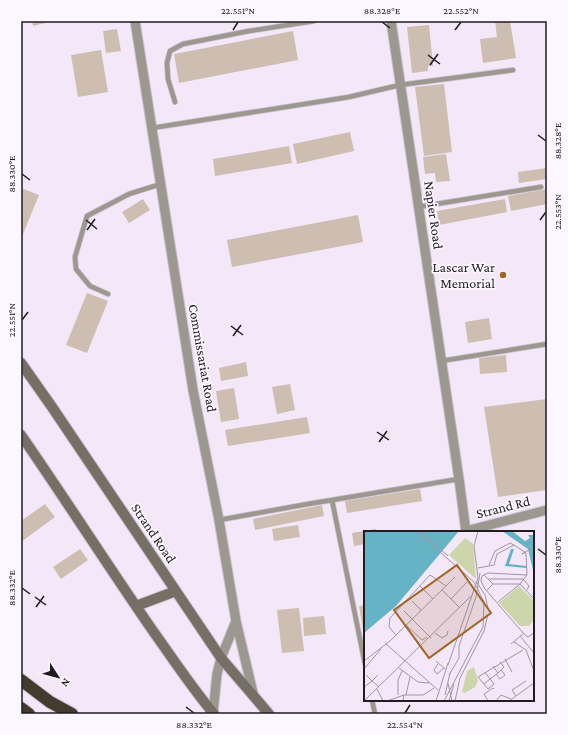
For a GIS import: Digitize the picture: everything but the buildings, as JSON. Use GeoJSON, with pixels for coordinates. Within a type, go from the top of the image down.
{"type":"FeatureCollection","features":[{"type":"Feature","properties":{"kind":"highway"},"geometry":{"type":"LineString","coordinates":[[21,680],[50,702],[72,714]]}},
{"type":"Feature","properties":{"kind":"highway"},"geometry":{"type":"LineString","coordinates":[[21,708],[29,714]]}},
{"type":"Feature","properties":{"kind":"main road","name":"Strand Road"},"geometry":{"type":"LineString","coordinates":[[21,363],[221,658],[269,714]]}},
{"type":"Feature","properties":{"kind":"main road"},"geometry":{"type":"LineString","coordinates":[[21,435],[136,606],[213,713]]}},
{"type":"Feature","properties":{"kind":"main road"},"geometry":{"type":"LineString","coordinates":[[136,606],[176,591]]}},
{"type":"Feature","properties":{"kind":"street","name":"Commissariat Road"},"geometry":{"type":"LineString","coordinates":[[135,21],[193,390],[219,520],[236,621],[254,698]]}},
{"type":"Feature","properties":{"kind":"street","name":"Napier Road"},"geometry":{"type":"LineString","coordinates":[[391,21],[466,531]]}},
{"type":"Feature","properties":{"kind":"street","name":"Strand Rd"},"geometry":{"type":"LineString","coordinates":[[470,531],[547,510]]}},
{"type":"Feature","properties":{"kind":"street"},"geometry":{"type":"LineString","coordinates":[[213,713],[217,674],[221,658],[236,621]]}},
{"type":"Feature","properties":{"kind":"lane"},"geometry":{"type":"LineString","coordinates":[[175,102],[168,79],[167,63],[170,51],[183,44],[249,31],[314,21]]}},
{"type":"Feature","properties":{"kind":"lane"},"geometry":{"type":"LineString","coordinates":[[152,128],[349,97],[400,85],[513,70]]}},
{"type":"Feature","properties":{"kind":"lane"},"geometry":{"type":"LineString","coordinates":[[108,294],[90,286],[76,269],[74,257],[87,216],[129,194],[160,184]]}},
{"type":"Feature","properties":{"kind":"lane"},"geometry":{"type":"LineString","coordinates":[[418,207],[541,187]]}},
{"type":"Feature","properties":{"kind":"lane"},"geometry":{"type":"LineString","coordinates":[[441,361],[547,344]]}},
{"type":"Feature","properties":{"kind":"lane"},"geometry":{"type":"LineString","coordinates":[[219,520],[459,479]]}},
{"type":"Feature","properties":{"kind":"lane"},"geometry":{"type":"LineString","coordinates":[[332,500],[364,659]]}},
{"type":"Feature","properties":{"kind":"lane"},"geometry":{"type":"LineString","coordinates":[[372,701],[375,714]]}},
{"type":"Feature","properties":{"kind":"place","name":"Lascar War Memorial"},"geometry":{"type":"Point","coordinates":[503,275]}}]}
